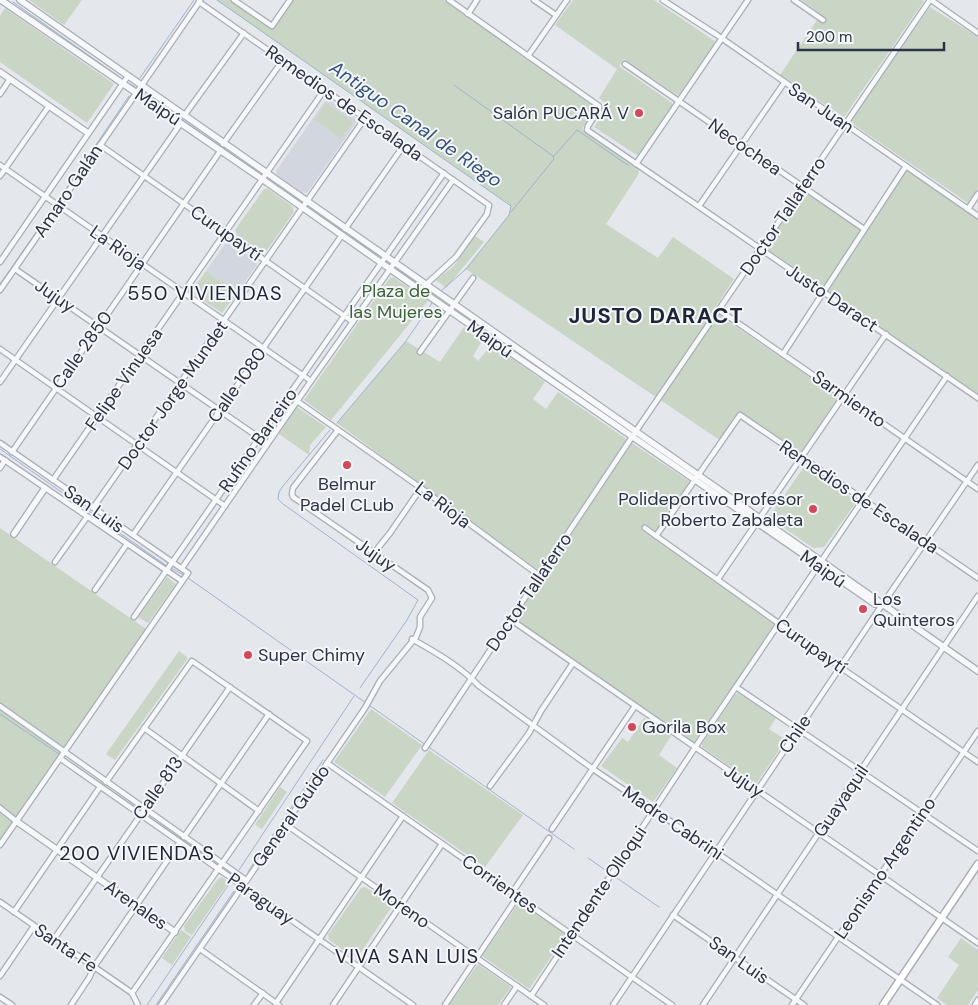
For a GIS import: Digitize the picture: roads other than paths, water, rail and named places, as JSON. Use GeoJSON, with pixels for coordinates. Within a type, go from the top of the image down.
{"type":"FeatureCollection","features":[{"type":"Feature","properties":{"kind":"main road"},"geometry":{"type":"LineString","coordinates":[[883,1005],[978,864]]}},
{"type":"Feature","properties":{"kind":"street","name":"Maipú"},"geometry":{"type":"LineString","coordinates":[[20,0],[184,116],[222,147]]}},
{"type":"Feature","properties":{"kind":"street"},"geometry":{"type":"LineString","coordinates":[[234,0],[272,26],[290,0]]}},
{"type":"Feature","properties":{"kind":"street"},"geometry":{"type":"LineString","coordinates":[[449,0],[528,56],[567,0]]}},
{"type":"Feature","properties":{"kind":"street"},"geometry":{"type":"LineString","coordinates":[[468,14],[477,0]]}},
{"type":"Feature","properties":{"kind":"street"},"geometry":{"type":"LineString","coordinates":[[534,0],[556,15]]}},
{"type":"Feature","properties":{"kind":"street","name":"San Juan"},"geometry":{"type":"LineString","coordinates":[[663,0],[978,216]]}},
{"type":"Feature","properties":{"kind":"street"},"geometry":{"type":"LineString","coordinates":[[636,164],[748,0]]}},
{"type":"Feature","properties":{"kind":"street"},"geometry":{"type":"LineString","coordinates":[[794,0],[823,20]]}},
{"type":"Feature","properties":{"kind":"street"},"geometry":{"type":"LineString","coordinates":[[930,0],[978,33]]}},
{"type":"Feature","properties":{"kind":"street","name":"Doctor Tallaferro"},"geometry":{"type":"LineString","coordinates":[[426,748],[636,431],[930,0]]}},
{"type":"Feature","properties":{"kind":"street","name":"Maipú"},"geometry":{"type":"LineString","coordinates":[[1,1],[181,123],[222,147],[305,205],[342,235],[570,394],[820,562],[874,604],[882,605],[978,670]]}},
{"type":"Feature","properties":{"kind":"street"},"geometry":{"type":"LineString","coordinates":[[141,86],[199,1]]}},
{"type":"Feature","properties":{"kind":"street","name":"Remedios de Escalada"},"geometry":{"type":"LineString","coordinates":[[199,1],[489,205],[487,214],[456,258],[425,284]]}},
{"type":"Feature","properties":{"kind":"street"},"geometry":{"type":"LineString","coordinates":[[184,116],[244,33]]}},
{"type":"Feature","properties":{"kind":"street","name":"Justo Daract"},"geometry":{"type":"LineString","coordinates":[[528,56],[599,106],[588,126],[588,130],[978,398]]}},
{"type":"Feature","properties":{"kind":"street","name":"Calle 2850"},"geometry":{"type":"LineString","coordinates":[[12,452],[283,60]]}},
{"type":"Feature","properties":{"kind":"street","name":"Necochea"},"geometry":{"type":"LineString","coordinates":[[625,64],[864,229]]}},
{"type":"Feature","properties":{"kind":"street"},"geometry":{"type":"LineString","coordinates":[[0,72],[88,133]]}},
{"type":"Feature","properties":{"kind":"street","name":"Amaro Galán"},"geometry":{"type":"LineString","coordinates":[[1,260],[128,76]]}},
{"type":"Feature","properties":{"kind":"street"},"geometry":{"type":"LineString","coordinates":[[0,94],[10,79]]}},
{"type":"Feature","properties":{"kind":"street"},"geometry":{"type":"LineString","coordinates":[[699,206],[784,83]]}},
{"type":"Feature","properties":{"kind":"street","name":"Amaro Galán"},"geometry":{"type":"LineString","coordinates":[[0,290],[141,86]]}},
{"type":"Feature","properties":{"kind":"street","name":"Felipe Vinuesa"},"geometry":{"type":"LineString","coordinates":[[53,480],[325,89]]}},
{"type":"Feature","properties":{"kind":"street"},"geometry":{"type":"LineString","coordinates":[[0,176],[49,106]]}},
{"type":"Feature","properties":{"kind":"street","name":"Doctor Jorge Mundet"},"geometry":{"type":"LineString","coordinates":[[93,508],[366,118]]}},
{"type":"Feature","properties":{"kind":"street"},"geometry":{"type":"LineString","coordinates":[[0,382],[181,123]]}},
{"type":"Feature","properties":{"kind":"street","name":"Curupaytí"},"geometry":{"type":"LineString","coordinates":[[100,145],[353,322]]}},
{"type":"Feature","properties":{"kind":"street"},"geometry":{"type":"LineString","coordinates":[[345,229],[404,146]]}},
{"type":"Feature","properties":{"kind":"street","name":"La Rioja"},"geometry":{"type":"LineString","coordinates":[[0,165],[311,381]]}},
{"type":"Feature","properties":{"kind":"street"},"geometry":{"type":"LineString","coordinates":[[783,354],[906,166]]}},
{"type":"Feature","properties":{"kind":"street"},"geometry":{"type":"LineString","coordinates":[[386,257],[444,174]]}},
{"type":"Feature","properties":{"kind":"street"},"geometry":{"type":"LineString","coordinates":[[394,263],[453,180]]}},
{"type":"Feature","properties":{"kind":"street"},"geometry":{"type":"LineString","coordinates":[[968,209],[978,194]]}},
{"type":"Feature","properties":{"kind":"street","name":"Maipú"},"geometry":{"type":"LineString","coordinates":[[305,205],[345,229],[454,304],[636,431],[696,477]]}},
{"type":"Feature","properties":{"kind":"street","name":"Calle 1080"},"geometry":{"type":"LineString","coordinates":[[132,535],[342,235]]}},
{"type":"Feature","properties":{"kind":"street","name":"Rufino Barreiro"},"geometry":{"type":"LineString","coordinates":[[134,617],[386,257]]}},
{"type":"Feature","properties":{"kind":"street","name":"Rufino Barreiro"},"geometry":{"type":"LineString","coordinates":[[182,568],[394,263]]}},
{"type":"Feature","properties":{"kind":"street","name":"Jujuy"},"geometry":{"type":"LineString","coordinates":[[15,269],[268,443]]}},
{"type":"Feature","properties":{"kind":"street"},"geometry":{"type":"LineString","coordinates":[[420,352],[473,278]]}},
{"type":"Feature","properties":{"kind":"street"},"geometry":{"type":"LineString","coordinates":[[420,290],[425,284]]}},
{"type":"Feature","properties":{"kind":"street","name":"Sarmiento"},"geometry":{"type":"LineString","coordinates":[[720,310],[978,489]]}},
{"type":"Feature","properties":{"kind":"street"},"geometry":{"type":"LineString","coordinates":[[718,579],[886,334]]}},
{"type":"Feature","properties":{"kind":"street"},"geometry":{"type":"LineString","coordinates":[[510,352],[514,346]]}},
{"type":"Feature","properties":{"kind":"street"},"geometry":{"type":"LineString","coordinates":[[0,349],[225,506]]}},
{"type":"Feature","properties":{"kind":"street","name":"Intendente Olloqui"},"geometry":{"type":"LineString","coordinates":[[531,996],[736,687],[947,376]]}},
{"type":"Feature","properties":{"kind":"street"},"geometry":{"type":"LineString","coordinates":[[570,394],[575,389]]}},
{"type":"Feature","properties":{"kind":"street","name":"La Rioja"},"geometry":{"type":"LineString","coordinates":[[297,401],[421,488],[540,576]]}},
{"type":"Feature","properties":{"kind":"street","name":"Remedios de Escalada"},"geometry":{"type":"LineString","coordinates":[[696,477],[740,415],[978,578]]}},
{"type":"Feature","properties":{"kind":"street","name":"Jujuy"},"geometry":{"type":"LineString","coordinates":[[338,430],[293,488],[293,497],[428,590],[432,598]]}},
{"type":"Feature","properties":{"kind":"street","name":"San Luis"},"geometry":{"type":"LineString","coordinates":[[0,443],[188,573],[182,582],[0,457]]}},
{"type":"Feature","properties":{"kind":"street"},"geometry":{"type":"LineString","coordinates":[[0,468],[5,460]]}},
{"type":"Feature","properties":{"kind":"street","name":"Chile"},"geometry":{"type":"LineString","coordinates":[[614,1005],[798,729],[978,465]]}},
{"type":"Feature","properties":{"kind":"street"},"geometry":{"type":"LineString","coordinates":[[656,536],[696,477]]}},
{"type":"Feature","properties":{"kind":"street"},"geometry":{"type":"LineString","coordinates":[[14,534],[46,488]]}},
{"type":"Feature","properties":{"kind":"street"},"geometry":{"type":"LineString","coordinates":[[374,553],[421,488]]}},
{"type":"Feature","properties":{"kind":"street"},"geometry":{"type":"LineString","coordinates":[[55,562],[87,517]]}},
{"type":"Feature","properties":{"kind":"street","name":"Curupaytí"},"geometry":{"type":"LineString","coordinates":[[645,528],[840,667],[978,762]]}},
{"type":"Feature","properties":{"kind":"street"},"geometry":{"type":"LineString","coordinates":[[95,590],[127,544]]}},
{"type":"Feature","properties":{"kind":"street"},"geometry":{"type":"LineString","coordinates":[[0,845],[182,582]]}},
{"type":"Feature","properties":{"kind":"street","name":"Guayaquil"},"geometry":{"type":"LineString","coordinates":[[703,1005],[978,596]]}},
{"type":"Feature","properties":{"kind":"street","name":"General Guido"},"geometry":{"type":"LineString","coordinates":[[161,1005],[366,707],[380,681],[418,632],[420,617],[432,598]]}},
{"type":"Feature","properties":{"kind":"street","name":"Jujuy"},"geometry":{"type":"LineString","coordinates":[[510,619],[978,943]]}},
{"type":"Feature","properties":{"kind":"street","name":"Madre Cabrini"},"geometry":{"type":"LineString","coordinates":[[412,639],[439,654],[472,678],[478,686],[593,769],[937,1005]]}},
{"type":"Feature","properties":{"kind":"street"},"geometry":{"type":"LineString","coordinates":[[106,782],[192,661],[269,714],[184,837]]}},
{"type":"Feature","properties":{"kind":"street"},"geometry":{"type":"LineString","coordinates":[[490,786],[516,754],[573,662]]}},
{"type":"Feature","properties":{"kind":"street","name":"Calle 813"},"geometry":{"type":"LineString","coordinates":[[54,939],[230,687]]}},
{"type":"Feature","properties":{"kind":"street"},"geometry":{"type":"LineString","coordinates":[[736,687],[978,851]]}},
{"type":"Feature","properties":{"kind":"street","name":"Paraguay"},"geometry":{"type":"LineString","coordinates":[[0,706],[246,880]]}},
{"type":"Feature","properties":{"kind":"street"},"geometry":{"type":"LineString","coordinates":[[552,828],[635,706]]}},
{"type":"Feature","properties":{"kind":"street","name":"General Guido"},"geometry":{"type":"LineString","coordinates":[[132,993],[307,741],[269,714]]}},
{"type":"Feature","properties":{"kind":"street"},"geometry":{"type":"LineString","coordinates":[[144,728],[259,811]]}},
{"type":"Feature","properties":{"kind":"street","name":"Leonismo Argentino"},"geometry":{"type":"LineString","coordinates":[[792,1005],[978,730]]}},
{"type":"Feature","properties":{"kind":"street","name":"Paraguay"},"geometry":{"type":"LineString","coordinates":[[61,759],[413,1005]]}},
{"type":"Feature","properties":{"kind":"street","name":"Corrientes"},"geometry":{"type":"LineString","coordinates":[[327,763],[672,1005]]}},
{"type":"Feature","properties":{"kind":"street"},"geometry":{"type":"LineString","coordinates":[[14,912],[100,787]]}},
{"type":"Feature","properties":{"kind":"street","name":"Arenales"},"geometry":{"type":"LineString","coordinates":[[0,808],[175,932]]}},
{"type":"Feature","properties":{"kind":"street"},"geometry":{"type":"LineString","coordinates":[[200,949],[278,1004],[403,816]]}},
{"type":"Feature","properties":{"kind":"street","name":"Moreno"},"geometry":{"type":"LineString","coordinates":[[285,824],[544,1005]]}},
{"type":"Feature","properties":{"kind":"street"},"geometry":{"type":"LineString","coordinates":[[512,893],[549,838]]}},
{"type":"Feature","properties":{"kind":"street"},"geometry":{"type":"LineString","coordinates":[[71,1005],[94,967],[180,842]]}},
{"type":"Feature","properties":{"kind":"street"},"geometry":{"type":"LineString","coordinates":[[333,1005],[442,844]]}},
{"type":"Feature","properties":{"kind":"street"},"geometry":{"type":"LineString","coordinates":[[444,1005],[518,896]]}},
{"type":"Feature","properties":{"kind":"street","name":"Santa Fe"},"geometry":{"type":"LineString","coordinates":[[0,902],[132,993]]}},
{"type":"Feature","properties":{"kind":"street","name":"San Luis"},"geometry":{"type":"LineString","coordinates":[[673,915],[804,1005]]}},
{"type":"Feature","properties":{"kind":"street"},"geometry":{"type":"LineString","coordinates":[[0,976],[34,926]]}},
{"type":"Feature","properties":{"kind":"street"},"geometry":{"type":"LineString","coordinates":[[504,1005],[517,986]]}},
{"type":"Feature","properties":{"kind":"street"},"geometry":{"type":"LineString","coordinates":[[132,993],[138,1005]]}},
{"type":"Feature","properties":{"kind":"street"},"geometry":{"type":"LineString","coordinates":[[254,1005],[263,993]]}},
{"type":"Feature","properties":{"kind":"street"},"geometry":{"type":"LineString","coordinates":[[0,997],[12,1005]]}},
{"type":"Feature","properties":{"kind":"street"},"geometry":{"type":"LineString","coordinates":[[975,1005],[978,1000]]}},
{"type":"Feature","properties":{"kind":"waterway"},"geometry":{"type":"LineString","coordinates":[[140,78],[194,0]]}},
{"type":"Feature","properties":{"kind":"waterway","name":"Antiguo Canal de Riego"},"geometry":{"type":"LineString","coordinates":[[217,0],[511,206],[509,215],[466,269],[442,290]]}},
{"type":"Feature","properties":{"kind":"waterway"},"geometry":{"type":"LineString","coordinates":[[13,2],[118,76]]}},
{"type":"Feature","properties":{"kind":"waterway"},"geometry":{"type":"LineString","coordinates":[[130,84],[135,87]]}},
{"type":"Feature","properties":{"kind":"waterway"},"geometry":{"type":"LineString","coordinates":[[454,85],[553,156]]}},
{"type":"Feature","properties":{"kind":"waterway"},"geometry":{"type":"LineString","coordinates":[[145,94],[255,170]]}},
{"type":"Feature","properties":{"kind":"waterway"},"geometry":{"type":"LineString","coordinates":[[62,195],[129,96]]}},
{"type":"Feature","properties":{"kind":"waterway"},"geometry":{"type":"LineString","coordinates":[[511,212],[554,159],[553,157],[577,130],[629,166]]}},
{"type":"Feature","properties":{"kind":"waterway"},"geometry":{"type":"LineString","coordinates":[[272,182],[298,200]]}},
{"type":"Feature","properties":{"kind":"waterway"},"geometry":{"type":"LineString","coordinates":[[312,210],[376,254]]}},
{"type":"Feature","properties":{"kind":"waterway"},"geometry":{"type":"LineString","coordinates":[[0,284],[48,215]]}},
{"type":"Feature","properties":{"kind":"waterway"},"geometry":{"type":"LineString","coordinates":[[398,270],[419,284]]}},
{"type":"Feature","properties":{"kind":"waterway","name":"Antiguo Canal de Riego"},"geometry":{"type":"LineString","coordinates":[[337,423],[406,341],[432,303]]}},
{"type":"Feature","properties":{"kind":"waterway","name":"Antiguo Canal de Riego"},"geometry":{"type":"LineString","coordinates":[[330,430],[283,486],[279,492],[278,499],[418,600],[407,620],[360,688]]}},
{"type":"Feature","properties":{"kind":"waterway"},"geometry":{"type":"LineString","coordinates":[[0,449],[167,566]]}},
{"type":"Feature","properties":{"kind":"waterway"},"geometry":{"type":"LineString","coordinates":[[171,568],[185,576]]}},
{"type":"Feature","properties":{"kind":"waterway"},"geometry":{"type":"LineString","coordinates":[[188,578],[574,849]]}},
{"type":"Feature","properties":{"kind":"waterway","name":"Antiguo Canal de Riego"},"geometry":{"type":"LineString","coordinates":[[239,870],[354,696]]}},
{"type":"Feature","properties":{"kind":"waterway"},"geometry":{"type":"LineString","coordinates":[[0,714],[59,754]]}},
{"type":"Feature","properties":{"kind":"waterway"},"geometry":{"type":"LineString","coordinates":[[66,759],[138,809]]}},
{"type":"Feature","properties":{"kind":"waterway"},"geometry":{"type":"LineString","coordinates":[[248,872],[323,760]]}},
{"type":"Feature","properties":{"kind":"waterway"},"geometry":{"type":"LineString","coordinates":[[145,814],[213,861]]}},
{"type":"Feature","properties":{"kind":"waterway"},"geometry":{"type":"LineString","coordinates":[[588,858],[659,907]]}},
{"type":"Feature","properties":{"kind":"waterway"},"geometry":{"type":"LineString","coordinates":[[227,871],[241,881]]}},
{"type":"Feature","properties":{"kind":"waterway","name":"Antiguo Canal de Riego"},"geometry":{"type":"LineString","coordinates":[[147,1005],[229,884]]}},
{"type":"Feature","properties":{"kind":"waterway"},"geometry":{"type":"LineString","coordinates":[[156,1005],[234,891]]}},
{"type":"Feature","properties":{"kind":"place","name":"Salón PUCARÁ V"},"geometry":{"type":"Point","coordinates":[639,113]}},
{"type":"Feature","properties":{"kind":"place","name":"Belmur Padel CLub"},"geometry":{"type":"Point","coordinates":[347,465]}},
{"type":"Feature","properties":{"kind":"place","name":"Polideportivo Profesor Roberto Zabaleta"},"geometry":{"type":"Point","coordinates":[813,509]}},
{"type":"Feature","properties":{"kind":"place","name":"Los Quinteros"},"geometry":{"type":"Point","coordinates":[863,609]}},
{"type":"Feature","properties":{"kind":"place","name":"Super Chimy"},"geometry":{"type":"Point","coordinates":[248,655]}},
{"type":"Feature","properties":{"kind":"place","name":"Gorila Box"},"geometry":{"type":"Point","coordinates":[632,727]}},
{"type":"Feature","properties":{"kind":"district","name":"550 VIVIENDAS"},"geometry":{"type":"Point","coordinates":[205,293]}},
{"type":"Feature","properties":{"kind":"district","name":"JUSTO DARACT"},"geometry":{"type":"Point","coordinates":[656,315]}},
{"type":"Feature","properties":{"kind":"district","name":"200 VIVIENDAS"},"geometry":{"type":"Point","coordinates":[137,853]}},
{"type":"Feature","properties":{"kind":"district","name":"VIVA SAN LUIS"},"geometry":{"type":"Point","coordinates":[407,956]}},
{"type":"Feature","properties":{"kind":"park label","name":"Plaza de las Mujeres"},"geometry":{"type":"Point","coordinates":[396,301]}}]}
